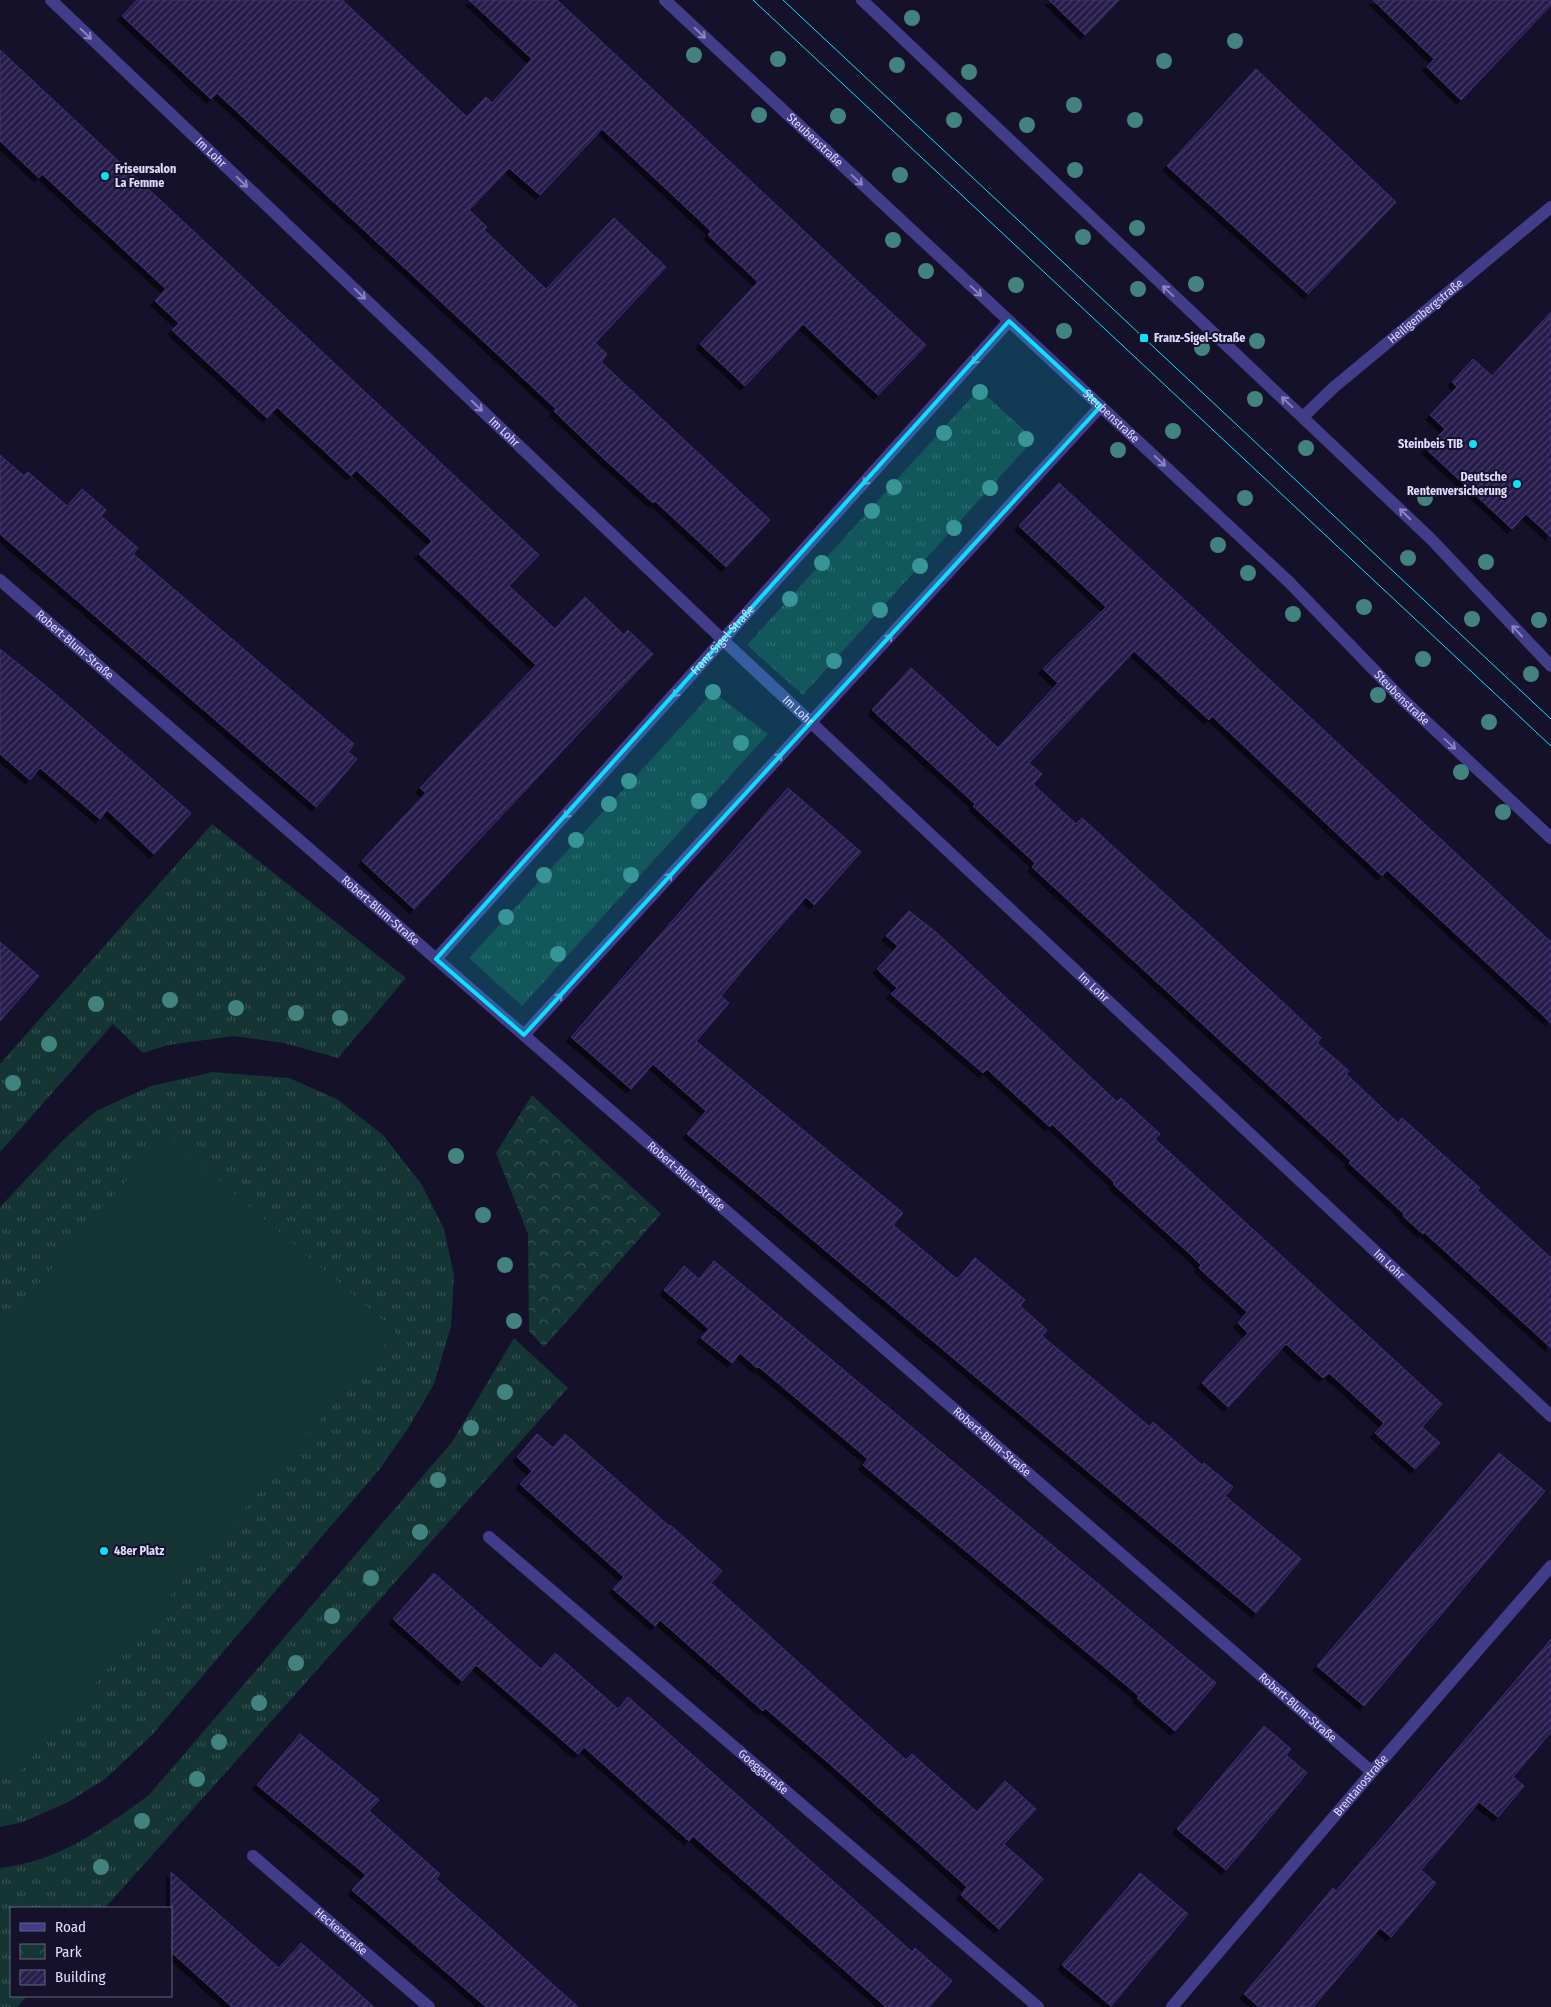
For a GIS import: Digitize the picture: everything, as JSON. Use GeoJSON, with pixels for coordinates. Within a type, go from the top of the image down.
{"type":"FeatureCollection","features":[{"type":"Feature","properties":{"kind":"street","name":"Im Lohr"},"geometry":{"type":"LineString","coordinates":[[51,0],[723,640],[1551,1416]]}},
{"type":"Feature","properties":{"kind":"street","name":"Steubenstraße"},"geometry":{"type":"LineString","coordinates":[[665,0],[1289,582],[1401,698],[1551,838]]}},
{"type":"Feature","properties":{"kind":"street"},"geometry":{"type":"LineString","coordinates":[[862,0],[1432,540],[1551,666]]}},
{"type":"Feature","properties":{"kind":"street","name":"Heiligenbergstraße"},"geometry":{"type":"LineString","coordinates":[[1303,417],[1333,388],[1551,208]]}},
{"type":"Feature","properties":{"kind":"street","name":"Franz-Sigel-Straße"},"geometry":{"type":"LineString","coordinates":[[436,959],[1009,321]]}},
{"type":"Feature","properties":{"kind":"street"},"geometry":{"type":"LineString","coordinates":[[524,1035],[1101,406]]}},
{"type":"Feature","properties":{"kind":"street","name":"Robert-Blum-Straße"},"geometry":{"type":"LineString","coordinates":[[0,580],[1372,1772]]}},
{"type":"Feature","properties":{"kind":"street","name":"Goeggstraße"},"geometry":{"type":"LineString","coordinates":[[489,1537],[1038,2007]]}},
{"type":"Feature","properties":{"kind":"street","name":"Brentanostraße"},"geometry":{"type":"LineString","coordinates":[[1172,2007],[1551,1566]]}},
{"type":"Feature","properties":{"kind":"street","name":"Heckerstraße"},"geometry":{"type":"LineString","coordinates":[[253,1856],[430,2007]]}},
{"type":"Feature","properties":{"kind":"highlighted area"},"geometry":{"type":"Polygon","coordinates":[[[1009,321],[1101,406],[524,1035],[436,959],[1009,321]]]}},
{"type":"Feature","properties":{"kind":"green space"},"geometry":{"type":"Polygon","coordinates":[[[979,389],[1034,439],[803,695],[747,645],[979,389]]]}},
{"type":"Feature","properties":{"kind":"green space"},"geometry":{"type":"Polygon","coordinates":[[[713,692],[768,734],[522,1006],[469,958],[713,692]]]}},
{"type":"Feature","properties":{"kind":"green space"},"geometry":{"type":"Polygon","coordinates":[[[212,824],[406,978],[338,1058],[284,1043],[234,1036],[168,1045],[143,1053],[113,1024],[0,1152],[0,1064],[212,824]]]}},
{"type":"Feature","properties":{"kind":"green space"},"geometry":{"type":"Polygon","coordinates":[[[213,1072],[289,1078],[337,1099],[383,1135],[422,1185],[444,1229],[454,1276],[451,1326],[434,1384],[409,1427],[379,1470],[152,1735],[105,1779],[68,1802],[23,1822],[0,1827],[0,1207],[64,1139],[96,1111],[151,1086],[213,1072]]]}},
{"type":"Feature","properties":{"kind":"green space"},"geometry":{"type":"Polygon","coordinates":[[[532,1095],[661,1214],[544,1347],[529,1331],[528,1234],[496,1153],[532,1095]]]}},
{"type":"Feature","properties":{"kind":"green space","name":"48er Platz"},"geometry":{"type":"Polygon","coordinates":[[[165,1135],[396,1331],[12,1781],[0,1771],[0,1329],[165,1135]]]}},
{"type":"Feature","properties":{"kind":"green space"},"geometry":{"type":"Polygon","coordinates":[[[514,1338],[568,1388],[106,1907],[10,1907],[10,1997],[26,1997],[17,2007],[0,2007],[0,1868],[41,1859],[61,1851],[97,1831],[149,1795],[452,1442],[514,1338]]]}},
{"type":"Feature","properties":{"kind":"building"},"geometry":{"type":"Polygon","coordinates":[[[137,0],[342,0],[467,117],[486,97],[492,103],[532,59],[469,0],[557,0],[926,345],[878,395],[803,324],[745,386],[700,344],[758,282],[708,235],[711,231],[602,129],[540,195],[509,168],[469,210],[487,227],[484,230],[546,289],[614,218],[666,267],[595,343],[607,354],[601,362],[770,520],[726,567],[655,501],[653,503],[603,458],[554,411],[556,409],[217,93],[211,99],[122,16],[137,0]]]}},
{"type":"Feature","properties":{"kind":"building"},"geometry":{"type":"Polygon","coordinates":[[[1049,0],[1119,0],[1085,35],[1049,0]]]}},
{"type":"Feature","properties":{"kind":"building"},"geometry":{"type":"Polygon","coordinates":[[[1373,0],[1551,0],[1551,5],[1461,100],[1427,67],[1434,59],[1373,0]]]}},
{"type":"Feature","properties":{"kind":"building"},"geometry":{"type":"Polygon","coordinates":[[[0,50],[539,555],[509,586],[555,629],[585,597],[624,635],[628,630],[653,654],[414,909],[362,861],[426,793],[420,788],[536,665],[419,554],[432,541],[356,470],[351,476],[277,407],[267,418],[172,330],[179,323],[155,301],[166,289],[42,174],[39,178],[0,141],[0,50]]]}},
{"type":"Feature","properties":{"kind":"building"},"geometry":{"type":"Polygon","coordinates":[[[1256,69],[1396,202],[1308,294],[1167,166],[1256,69]]]}},
{"type":"Feature","properties":{"kind":"building"},"geometry":{"type":"Polygon","coordinates":[[[1551,312],[1551,537],[1526,514],[1512,529],[1426,449],[1445,429],[1430,415],[1457,387],[1452,382],[1473,359],[1492,376],[1551,312]]]}},
{"type":"Feature","properties":{"kind":"building"},"geometry":{"type":"Polygon","coordinates":[[[0,455],[24,476],[28,472],[67,506],[82,489],[106,510],[101,516],[138,548],[133,554],[354,744],[348,752],[357,759],[316,807],[0,534],[0,455]]]}},
{"type":"Feature","properties":{"kind":"building"},"geometry":{"type":"Polygon","coordinates":[[[1059,483],[1551,942],[1551,1023],[1387,870],[1382,876],[1212,716],[1209,720],[1134,651],[1029,763],[1042,774],[1033,784],[1076,824],[1082,818],[1321,1038],[1317,1043],[1349,1071],[1346,1074],[1398,1123],[1402,1118],[1480,1188],[1477,1190],[1551,1258],[1551,1348],[1424,1232],[1423,1234],[1403,1216],[1404,1214],[1349,1163],[1351,1161],[1032,867],[1035,863],[973,806],[975,804],[872,710],[911,668],[998,748],[1058,683],[1043,669],[1106,607],[1019,526],[1059,483]]]}},
{"type":"Feature","properties":{"kind":"building"},"geometry":{"type":"Polygon","coordinates":[[[0,649],[46,686],[191,813],[154,854],[107,810],[100,819],[40,768],[30,780],[0,754],[0,649]]]}},
{"type":"Feature","properties":{"kind":"building"},"geometry":{"type":"Polygon","coordinates":[[[788,788],[861,852],[814,905],[806,897],[756,954],[721,996],[729,1003],[696,1041],[903,1213],[893,1225],[957,1279],[975,1258],[1025,1300],[1020,1306],[1047,1330],[1042,1336],[1150,1427],[1153,1422],[1202,1465],[1204,1463],[1233,1487],[1225,1496],[1301,1559],[1256,1613],[687,1134],[706,1111],[653,1064],[631,1089],[571,1037],[788,788]]]}},
{"type":"Feature","properties":{"kind":"building"},"geometry":{"type":"Polygon","coordinates":[[[909,911],[937,933],[1117,1102],[1121,1098],[1160,1134],[1155,1139],[1442,1404],[1422,1427],[1440,1443],[1415,1469],[1375,1433],[1384,1423],[1329,1373],[1323,1378],[1286,1344],[1228,1407],[1202,1383],[1248,1333],[1238,1323],[1247,1312],[1199,1268],[1201,1265],[1189,1253],[1113,1184],[1115,1183],[1052,1124],[1050,1127],[987,1069],[983,1073],[891,994],[897,988],[877,969],[898,946],[886,936],[909,911]]]}},
{"type":"Feature","properties":{"kind":"building"},"geometry":{"type":"Polygon","coordinates":[[[0,942],[39,976],[0,1021],[0,942]]]}},
{"type":"Feature","properties":{"kind":"building"},"geometry":{"type":"Polygon","coordinates":[[[714,1261],[1216,1683],[1175,1731],[1137,1698],[1139,1696],[863,1465],[868,1459],[759,1367],[757,1368],[740,1353],[732,1363],[701,1338],[709,1329],[664,1290],[684,1266],[699,1279],[714,1261]]]}},
{"type":"Feature","properties":{"kind":"building"},"geometry":{"type":"Polygon","coordinates":[[[537,1434],[553,1448],[565,1434],[670,1525],[722,1571],[711,1583],[906,1760],[912,1754],[977,1812],[1005,1781],[1036,1809],[1004,1844],[1043,1879],[999,1929],[961,1895],[967,1887],[831,1765],[765,1708],[763,1711],[660,1620],[655,1626],[613,1589],[624,1577],[520,1484],[532,1471],[517,1457],[537,1434]]]}},
{"type":"Feature","properties":{"kind":"building"},"geometry":{"type":"Polygon","coordinates":[[[1499,1453],[1545,1491],[1364,1706],[1317,1666],[1499,1453]]]}},
{"type":"Feature","properties":{"kind":"building"},"geometry":{"type":"Polygon","coordinates":[[[434,1573],[541,1669],[555,1653],[618,1709],[628,1697],[912,1952],[915,1948],[952,1981],[929,2007],[886,2007],[693,1836],[689,1841],[584,1747],[578,1754],[476,1665],[462,1681],[393,1619],[434,1573]]]}},
{"type":"Feature","properties":{"kind":"building"},"geometry":{"type":"Polygon","coordinates":[[[1551,1639],[1551,1732],[1513,1777],[1524,1786],[1498,1817],[1479,1802],[1421,1870],[1436,1883],[1391,1937],[1380,1928],[1313,2007],[1259,2007],[1244,1994],[1333,1888],[1336,1891],[1551,1639]]]}},
{"type":"Feature","properties":{"kind":"building"},"geometry":{"type":"Polygon","coordinates":[[[1264,1726],[1291,1749],[1286,1755],[1307,1773],[1226,1870],[1177,1829],[1264,1726]]]}},
{"type":"Feature","properties":{"kind":"building"},"geometry":{"type":"Polygon","coordinates":[[[300,1734],[379,1800],[369,1811],[440,1874],[436,1879],[578,2007],[486,2007],[352,1890],[366,1875],[257,1785],[300,1734]]]}},
{"type":"Feature","properties":{"kind":"building"},"geometry":{"type":"Polygon","coordinates":[[[171,1872],[279,1968],[301,1943],[374,2007],[232,2007],[172,1953],[171,1872]]]}},
{"type":"Feature","properties":{"kind":"building"},"geometry":{"type":"Polygon","coordinates":[[[1140,1873],[1188,1914],[1111,2006],[1062,1965],[1140,1873]]]}},
{"type":"Feature","properties":{"kind":"tram line"},"geometry":{"type":"LineString","coordinates":[[753,0],[1551,746]]}},
{"type":"Feature","properties":{"kind":"tram line"},"geometry":{"type":"LineString","coordinates":[[783,0],[1551,719]]}},
{"type":"Feature","properties":{"kind":"place","name":"Friseursalon La Femme"},"geometry":{"type":"Point","coordinates":[105,176]}},
{"type":"Feature","properties":{"kind":"place","name":"Franz-Sigel-Straße"},"geometry":{"type":"Point","coordinates":[1144,338]}},
{"type":"Feature","properties":{"kind":"place","name":"Steinbeis TIB"},"geometry":{"type":"Point","coordinates":[1473,444]}},
{"type":"Feature","properties":{"kind":"place","name":"Deutsche Rentenversicherung"},"geometry":{"type":"Point","coordinates":[1517,484]}},
{"type":"Feature","properties":{"kind":"place","name":"48er Platz"},"geometry":{"type":"Point","coordinates":[104,1551]}}]}
